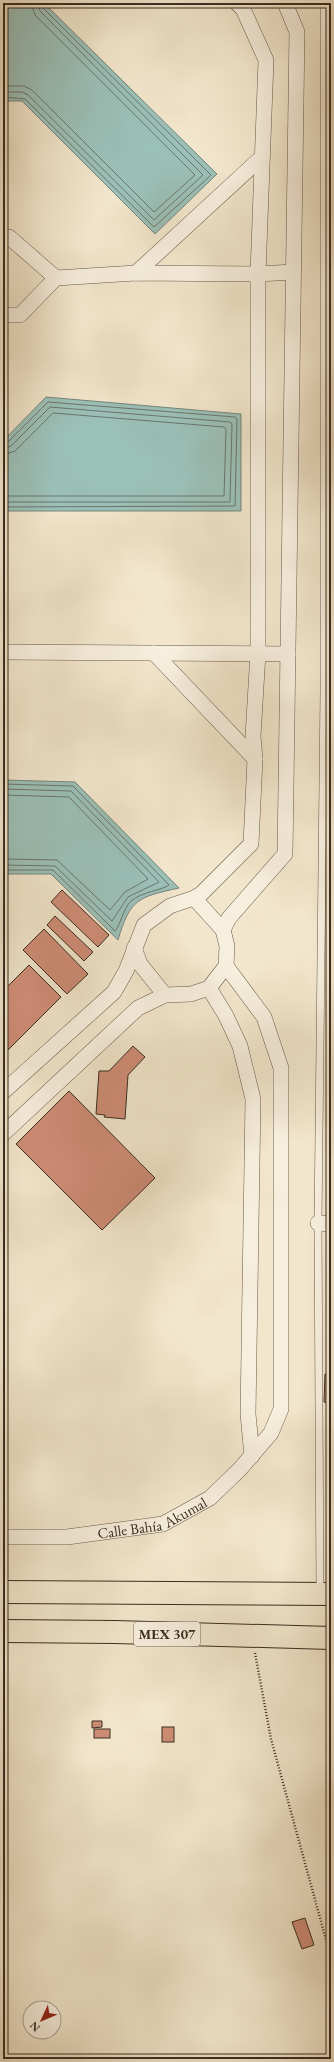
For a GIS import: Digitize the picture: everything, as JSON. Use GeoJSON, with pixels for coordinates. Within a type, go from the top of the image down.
{"type":"FeatureCollection","features":[{"type":"Feature","properties":{"kind":"highway"},"geometry":{"type":"LineString","coordinates":[[3,1592],[326,1594]]}},
{"type":"Feature","properties":{"kind":"highway","name":"MEX 307"},"geometry":{"type":"LineString","coordinates":[[3,1631],[115,1632],[331,1638]]}},
{"type":"Feature","properties":{"kind":"street"},"geometry":{"type":"LineString","coordinates":[[3,1092],[114,992],[126,971],[144,925],[170,906],[194,898],[251,844],[255,759],[253,736],[258,653],[258,274],[266,60],[243,9],[237,3]]}},
{"type":"Feature","properties":{"kind":"street"},"geometry":{"type":"LineString","coordinates":[[223,930],[229,918],[285,854],[296,32],[285,3]]}},
{"type":"Feature","properties":{"kind":"street"},"geometry":{"type":"LineString","coordinates":[[136,273],[262,157]]}},
{"type":"Feature","properties":{"kind":"street"},"geometry":{"type":"LineString","coordinates":[[3,237],[9,237],[56,278]]}},
{"type":"Feature","properties":{"kind":"street"},"geometry":{"type":"LineString","coordinates":[[3,315],[20,315],[56,278],[136,273],[258,274],[293,272]]}},
{"type":"Feature","properties":{"kind":"street"},"geometry":{"type":"LineString","coordinates":[[3,652],[288,654]]}},
{"type":"Feature","properties":{"kind":"street"},"geometry":{"type":"LineString","coordinates":[[154,653],[255,759]]}},
{"type":"Feature","properties":{"kind":"street"},"geometry":{"type":"LineString","coordinates":[[3,1134],[138,1008],[165,995],[191,994],[209,988],[226,966],[226,946],[223,930],[194,898]]}},
{"type":"Feature","properties":{"kind":"street"},"geometry":{"type":"LineString","coordinates":[[134,948],[140,964],[165,995]]}},
{"type":"Feature","properties":{"kind":"street","name":"Calle Bahía Akumal"},"geometry":{"type":"LineString","coordinates":[[3,1537],[67,1538],[163,1524],[210,1498],[252,1456],[272,1433],[281,1409],[281,1068],[264,1016],[226,966]]}},
{"type":"Feature","properties":{"kind":"street"},"geometry":{"type":"LineString","coordinates":[[209,988],[226,1016],[240,1046],[254,1099],[248,1414],[252,1456]]}},
{"type":"Feature","properties":{"kind":"lane"},"geometry":{"type":"LineString","coordinates":[[324,3],[324,1223],[326,1594]]}},
{"type":"Feature","properties":{"kind":"path"},"geometry":{"type":"LineString","coordinates":[[252,1637],[259,1682],[272,1739],[331,1958]]}},
{"type":"Feature","properties":{"kind":"water"},"geometry":{"type":"Polygon","coordinates":[[[3,3],[44,3],[217,174],[155,234],[22,101],[3,101],[3,3]]]}},
{"type":"Feature","properties":{"kind":"water"},"geometry":{"type":"Polygon","coordinates":[[[46,397],[241,414],[241,511],[3,511],[3,441],[46,397]]]}},
{"type":"Feature","properties":{"kind":"water"},"geometry":{"type":"Polygon","coordinates":[[[3,780],[75,782],[179,888],[154,894],[138,902],[127,916],[118,940],[51,874],[3,874],[3,780]]]}},
{"type":"Feature","properties":{"kind":"building"},"geometry":{"type":"Polygon","coordinates":[[[62,890],[109,935],[98,947],[51,902],[62,890]]]}},
{"type":"Feature","properties":{"kind":"building"},"geometry":{"type":"Polygon","coordinates":[[[55,916],[93,952],[84,961],[47,925],[55,916]]]}},
{"type":"Feature","properties":{"kind":"building"},"geometry":{"type":"Polygon","coordinates":[[[44,929],[88,974],[67,994],[23,950],[44,929]]]}},
{"type":"Feature","properties":{"kind":"building"},"geometry":{"type":"Polygon","coordinates":[[[29,965],[61,997],[3,1055],[3,991],[29,965]]]}},
{"type":"Feature","properties":{"kind":"building"},"geometry":{"type":"Polygon","coordinates":[[[328,982],[331,982],[331,992],[329,992],[328,982]]]}},
{"type":"Feature","properties":{"kind":"building"},"geometry":{"type":"Polygon","coordinates":[[[133,1046],[145,1057],[128,1075],[125,1119],[104,1117],[105,1115],[96,1114],[99,1071],[109,1071],[133,1046]]]}},
{"type":"Feature","properties":{"kind":"building"},"geometry":{"type":"Polygon","coordinates":[[[69,1091],[155,1178],[102,1230],[16,1144],[69,1091]]]}},
{"type":"Feature","properties":{"kind":"building"},"geometry":{"type":"Polygon","coordinates":[[[325,1374],[331,1374],[331,1403],[324,1402],[325,1374]]]}},
{"type":"Feature","properties":{"kind":"building"},"geometry":{"type":"Polygon","coordinates":[[[92,1721],[102,1721],[102,1727],[92,1728],[92,1721]]]}},
{"type":"Feature","properties":{"kind":"building"},"geometry":{"type":"Polygon","coordinates":[[[162,1727],[174,1727],[174,1742],[162,1742],[162,1727]]]}},
{"type":"Feature","properties":{"kind":"building"},"geometry":{"type":"Polygon","coordinates":[[[94,1729],[110,1729],[110,1738],[94,1738],[94,1729]]]}},
{"type":"Feature","properties":{"kind":"building"},"geometry":{"type":"Polygon","coordinates":[[[305,1918],[314,1945],[302,1949],[292,1922],[305,1918]]]}}]}
